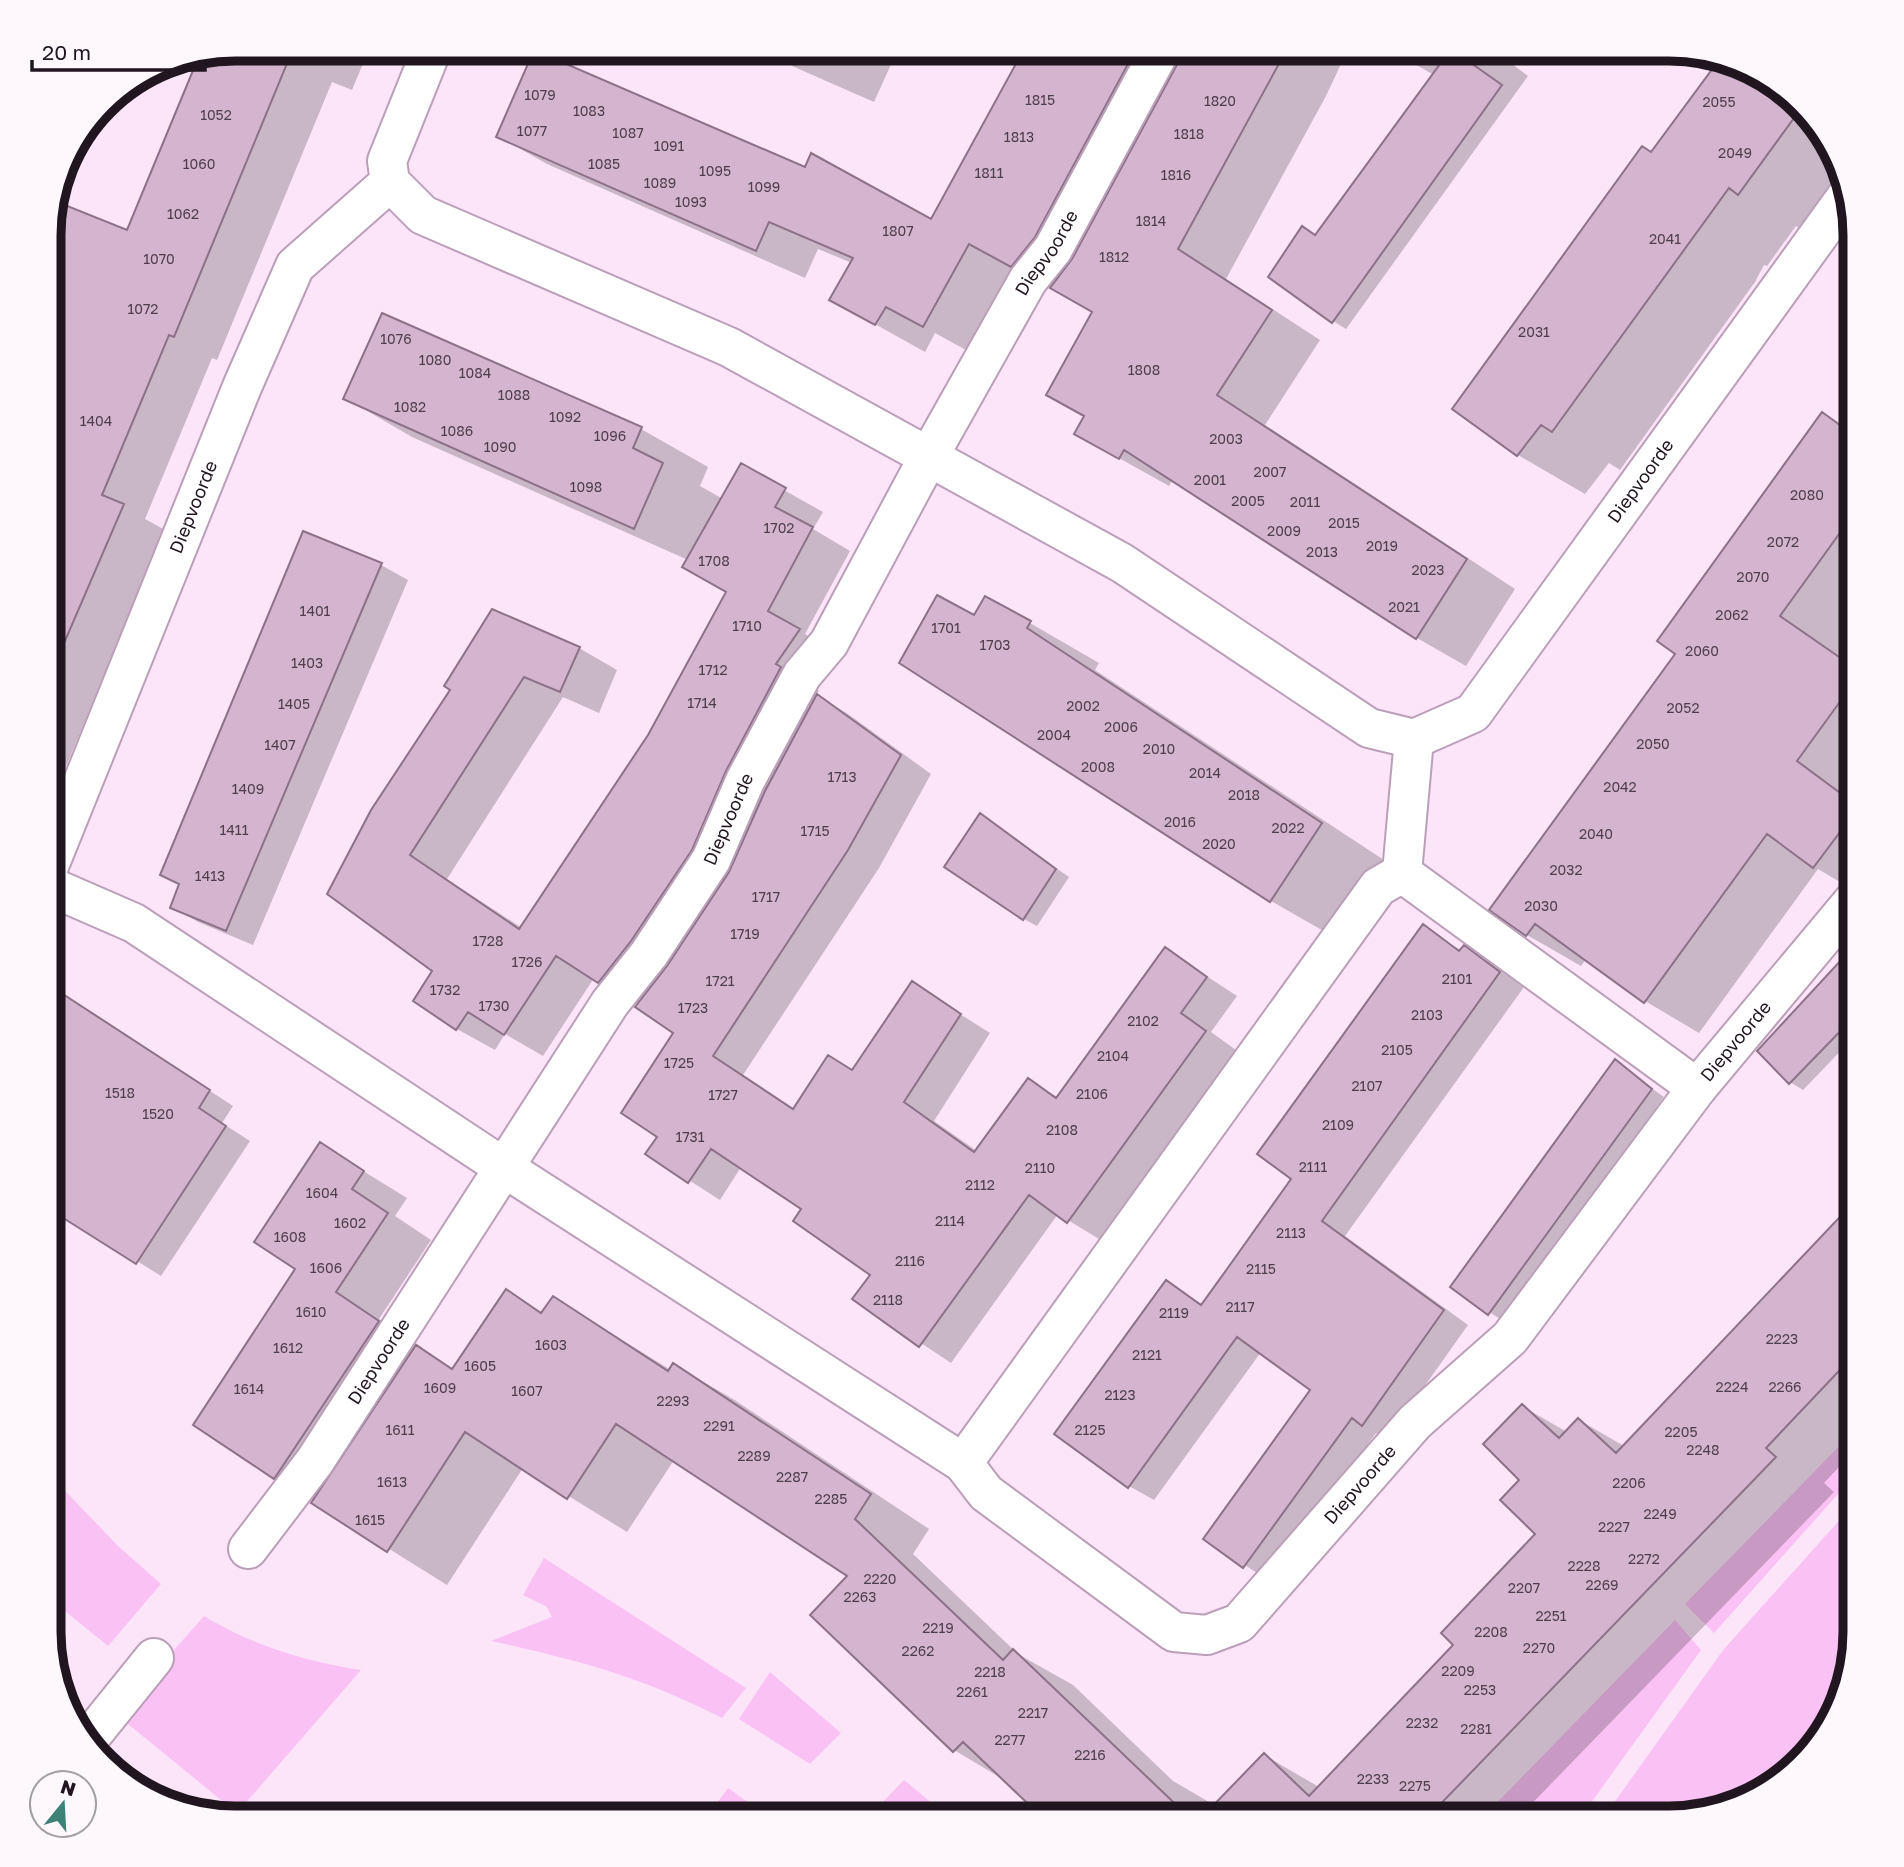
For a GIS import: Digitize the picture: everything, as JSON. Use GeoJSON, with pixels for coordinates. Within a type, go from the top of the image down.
{"type":"FeatureCollection","features":[{"type":"Feature","properties":{"kind":"street"},"geometry":{"type":"LineString","coordinates":[[427,61],[387,161],[390,182],[423,215],[729,347],[1122,563],[1369,728],[1414,739],[1402,873],[1378,887],[963,1463]]}},
{"type":"Feature","properties":{"kind":"street","name":"Diepvoorde"},"geometry":{"type":"LineString","coordinates":[[248,1549],[315,1461],[610,1003],[649,954],[711,860],[745,781],[802,675],[829,643],[929,456],[1028,280],[1053,249],[1154,62]]}},
{"type":"Feature","properties":{"kind":"street","name":"Diepvoorde"},"geometry":{"type":"LineString","coordinates":[[62,835],[242,387],[295,266],[390,182]]}},
{"type":"Feature","properties":{"kind":"street","name":"Diepvoorde"},"geometry":{"type":"LineString","coordinates":[[1414,739],[1473,713],[1840,207]]}},
{"type":"Feature","properties":{"kind":"street","name":"Diepvoorde"},"geometry":{"type":"LineString","coordinates":[[1402,873],[1697,1088]]}},
{"type":"Feature","properties":{"kind":"street","name":"Diepvoorde"},"geometry":{"type":"LineString","coordinates":[[62,891],[134,923],[503,1167],[963,1463],[986,1493],[1174,1632],[1207,1636],[1239,1623],[1415,1422],[1510,1338],[1697,1088],[1843,914]]}},
{"type":"Feature","properties":{"kind":"street"},"geometry":{"type":"LineString","coordinates":[[94,1732],[154,1658]]}},
{"type":"Feature","properties":{"kind":"shaded area"},"geometry":{"type":"Polygon","coordinates":[[[1843,1442],[1843,1488],[1714,1633],[1685,1604],[1843,1442]]]}},
{"type":"Feature","properties":{"kind":"shaded area"},"geometry":{"type":"Polygon","coordinates":[[[61,1487],[118,1546],[161,1584],[108,1646],[61,1608],[61,1487]]]}},
{"type":"Feature","properties":{"kind":"shaded area"},"geometry":{"type":"Polygon","coordinates":[[[1843,1516],[1841,1654],[1825,1708],[1807,1737],[1765,1776],[1724,1796],[1691,1804],[1612,1806],[1724,1649],[1843,1516]]]}},
{"type":"Feature","properties":{"kind":"shaded area"},"geometry":{"type":"Polygon","coordinates":[[[544,1558],[746,1688],[722,1718],[610,1671],[491,1641],[552,1617],[547,1607],[523,1595],[544,1558]]]}},
{"type":"Feature","properties":{"kind":"shaded area"},"geometry":{"type":"Polygon","coordinates":[[[204,1616],[242,1636],[280,1651],[361,1670],[243,1806],[228,1805],[117,1715],[204,1616]]]}},
{"type":"Feature","properties":{"kind":"shaded area"},"geometry":{"type":"Polygon","coordinates":[[[1675,1620],[1701,1650],[1589,1806],[1494,1806],[1675,1620]]]}},
{"type":"Feature","properties":{"kind":"shaded area"},"geometry":{"type":"Polygon","coordinates":[[[770,1672],[841,1733],[810,1764],[739,1719],[770,1672]]]}},
{"type":"Feature","properties":{"kind":"shaded area"},"geometry":{"type":"Polygon","coordinates":[[[904,1780],[935,1806],[879,1806],[904,1780]]]}},
{"type":"Feature","properties":{"kind":"shaded area"},"geometry":{"type":"Polygon","coordinates":[[[728,1788],[753,1806],[715,1806],[728,1788]]]}},
{"type":"Feature","properties":{"kind":"building"},"geometry":{"type":"Polygon","coordinates":[[[236,61],[288,61],[174,337],[169,335],[102,495],[124,504],[62,649],[62,224],[64,205],[127,230],[195,66],[236,61]]]}},
{"type":"Feature","properties":{"kind":"building"},"geometry":{"type":"Polygon","coordinates":[[[529,61],[560,61],[805,167],[811,153],[931,219],[1017,62],[1129,62],[1035,237],[1011,267],[969,244],[923,327],[886,307],[875,325],[829,300],[853,258],[769,222],[756,251],[496,137],[529,61]]]}},
{"type":"Feature","properties":{"kind":"building"},"geometry":{"type":"Polygon","coordinates":[[[1179,62],[1280,62],[1178,249],[1272,310],[1217,395],[1467,559],[1416,639],[1124,450],[1119,459],[1074,434],[1084,416],[1046,395],[1092,312],[1050,288],[1072,259],[1179,62]]]}},
{"type":"Feature","properties":{"kind":"building"},"geometry":{"type":"Polygon","coordinates":[[[1442,62],[1469,62],[1502,85],[1332,323],[1268,277],[1302,226],[1315,235],[1442,62]]]}},
{"type":"Feature","properties":{"kind":"building"},"geometry":{"type":"Polygon","coordinates":[[[1714,67],[1756,85],[1774,97],[1795,117],[1738,195],[1729,188],[1552,432],[1541,425],[1517,456],[1452,409],[1642,146],[1651,152],[1714,67]]]}},
{"type":"Feature","properties":{"kind":"building"},"geometry":{"type":"Polygon","coordinates":[[[382,313],[642,427],[633,448],[663,463],[634,529],[343,399],[382,313]]]}},
{"type":"Feature","properties":{"kind":"building"},"geometry":{"type":"Polygon","coordinates":[[[1822,412],[1843,427],[1843,529],[1780,616],[1843,660],[1843,698],[1797,761],[1843,795],[1843,828],[1813,868],[1767,834],[1644,1003],[1535,924],[1526,936],[1489,910],[1675,654],[1657,641],[1822,412]]]}},
{"type":"Feature","properties":{"kind":"building"},"geometry":{"type":"Polygon","coordinates":[[[741,463],[786,488],[775,507],[813,527],[768,611],[800,629],[776,664],[781,667],[726,771],[692,850],[631,941],[598,983],[556,956],[504,1035],[468,1012],[456,1030],[413,1001],[432,971],[327,894],[371,810],[450,690],[444,686],[492,609],[580,647],[560,692],[524,677],[410,855],[519,929],[648,735],[726,592],[682,567],[741,463]]]}},
{"type":"Feature","properties":{"kind":"building"},"geometry":{"type":"Polygon","coordinates":[[[303,531],[382,563],[226,931],[170,908],[179,884],[160,875],[303,531]]]}},
{"type":"Feature","properties":{"kind":"building"},"geometry":{"type":"Polygon","coordinates":[[[937,595],[974,615],[985,596],[1031,621],[1027,628],[1322,823],[1270,902],[899,663],[937,595]]]}},
{"type":"Feature","properties":{"kind":"building"},"geometry":{"type":"Polygon","coordinates":[[[817,694],[901,755],[848,850],[713,1056],[793,1109],[828,1055],[852,1070],[912,981],[961,1014],[904,1102],[974,1152],[1028,1078],[1056,1098],[1165,947],[1207,977],[1181,1013],[1206,1031],[1067,1223],[1029,1195],[919,1347],[852,1299],[870,1275],[793,1221],[801,1209],[711,1149],[688,1183],[645,1154],[657,1137],[621,1113],[673,1033],[635,1007],[667,966],[729,872],[765,791],[817,694]]]}},
{"type":"Feature","properties":{"kind":"building"},"geometry":{"type":"Polygon","coordinates":[[[980,813],[1056,869],[1023,920],[944,867],[980,813]]]}},
{"type":"Feature","properties":{"kind":"building"},"geometry":{"type":"Polygon","coordinates":[[[1423,924],[1459,951],[1464,945],[1500,972],[1322,1221],[1444,1310],[1362,1426],[1352,1418],[1243,1568],[1203,1539],[1310,1390],[1237,1337],[1128,1488],[1054,1434],[1166,1280],[1201,1305],[1291,1179],[1257,1154],[1423,924]]]}},
{"type":"Feature","properties":{"kind":"building"},"geometry":{"type":"Polygon","coordinates":[[[1843,958],[1843,1028],[1789,1084],[1757,1051],[1843,958]]]}},
{"type":"Feature","properties":{"kind":"building"},"geometry":{"type":"Polygon","coordinates":[[[61,993],[210,1090],[199,1108],[226,1126],[136,1264],[61,1217],[61,993]]]}},
{"type":"Feature","properties":{"kind":"building"},"geometry":{"type":"Polygon","coordinates":[[[1615,1059],[1652,1089],[1488,1315],[1450,1287],[1615,1059]]]}},
{"type":"Feature","properties":{"kind":"building"},"geometry":{"type":"Polygon","coordinates":[[[320,1142],[364,1171],[352,1189],[388,1213],[336,1292],[379,1321],[274,1479],[193,1425],[295,1269],[254,1242],[320,1142]]]}},
{"type":"Feature","properties":{"kind":"building"},"geometry":{"type":"Polygon","coordinates":[[[1843,1214],[1843,1367],[1766,1448],[1776,1457],[1439,1806],[1213,1806],[1264,1753],[1309,1796],[1453,1645],[1441,1633],[1535,1534],[1500,1500],[1519,1480],[1483,1444],[1522,1404],[1559,1438],[1578,1418],[1616,1453],[1843,1214]]]}},
{"type":"Feature","properties":{"kind":"building"},"geometry":{"type":"Polygon","coordinates":[[[506,1289],[541,1313],[553,1296],[668,1371],[673,1363],[871,1494],[855,1519],[1003,1660],[1013,1649],[1177,1806],[1030,1806],[963,1742],[953,1752],[810,1615],[847,1576],[616,1424],[567,1499],[465,1432],[387,1552],[311,1503],[416,1345],[452,1369],[506,1289]]]}}]}
